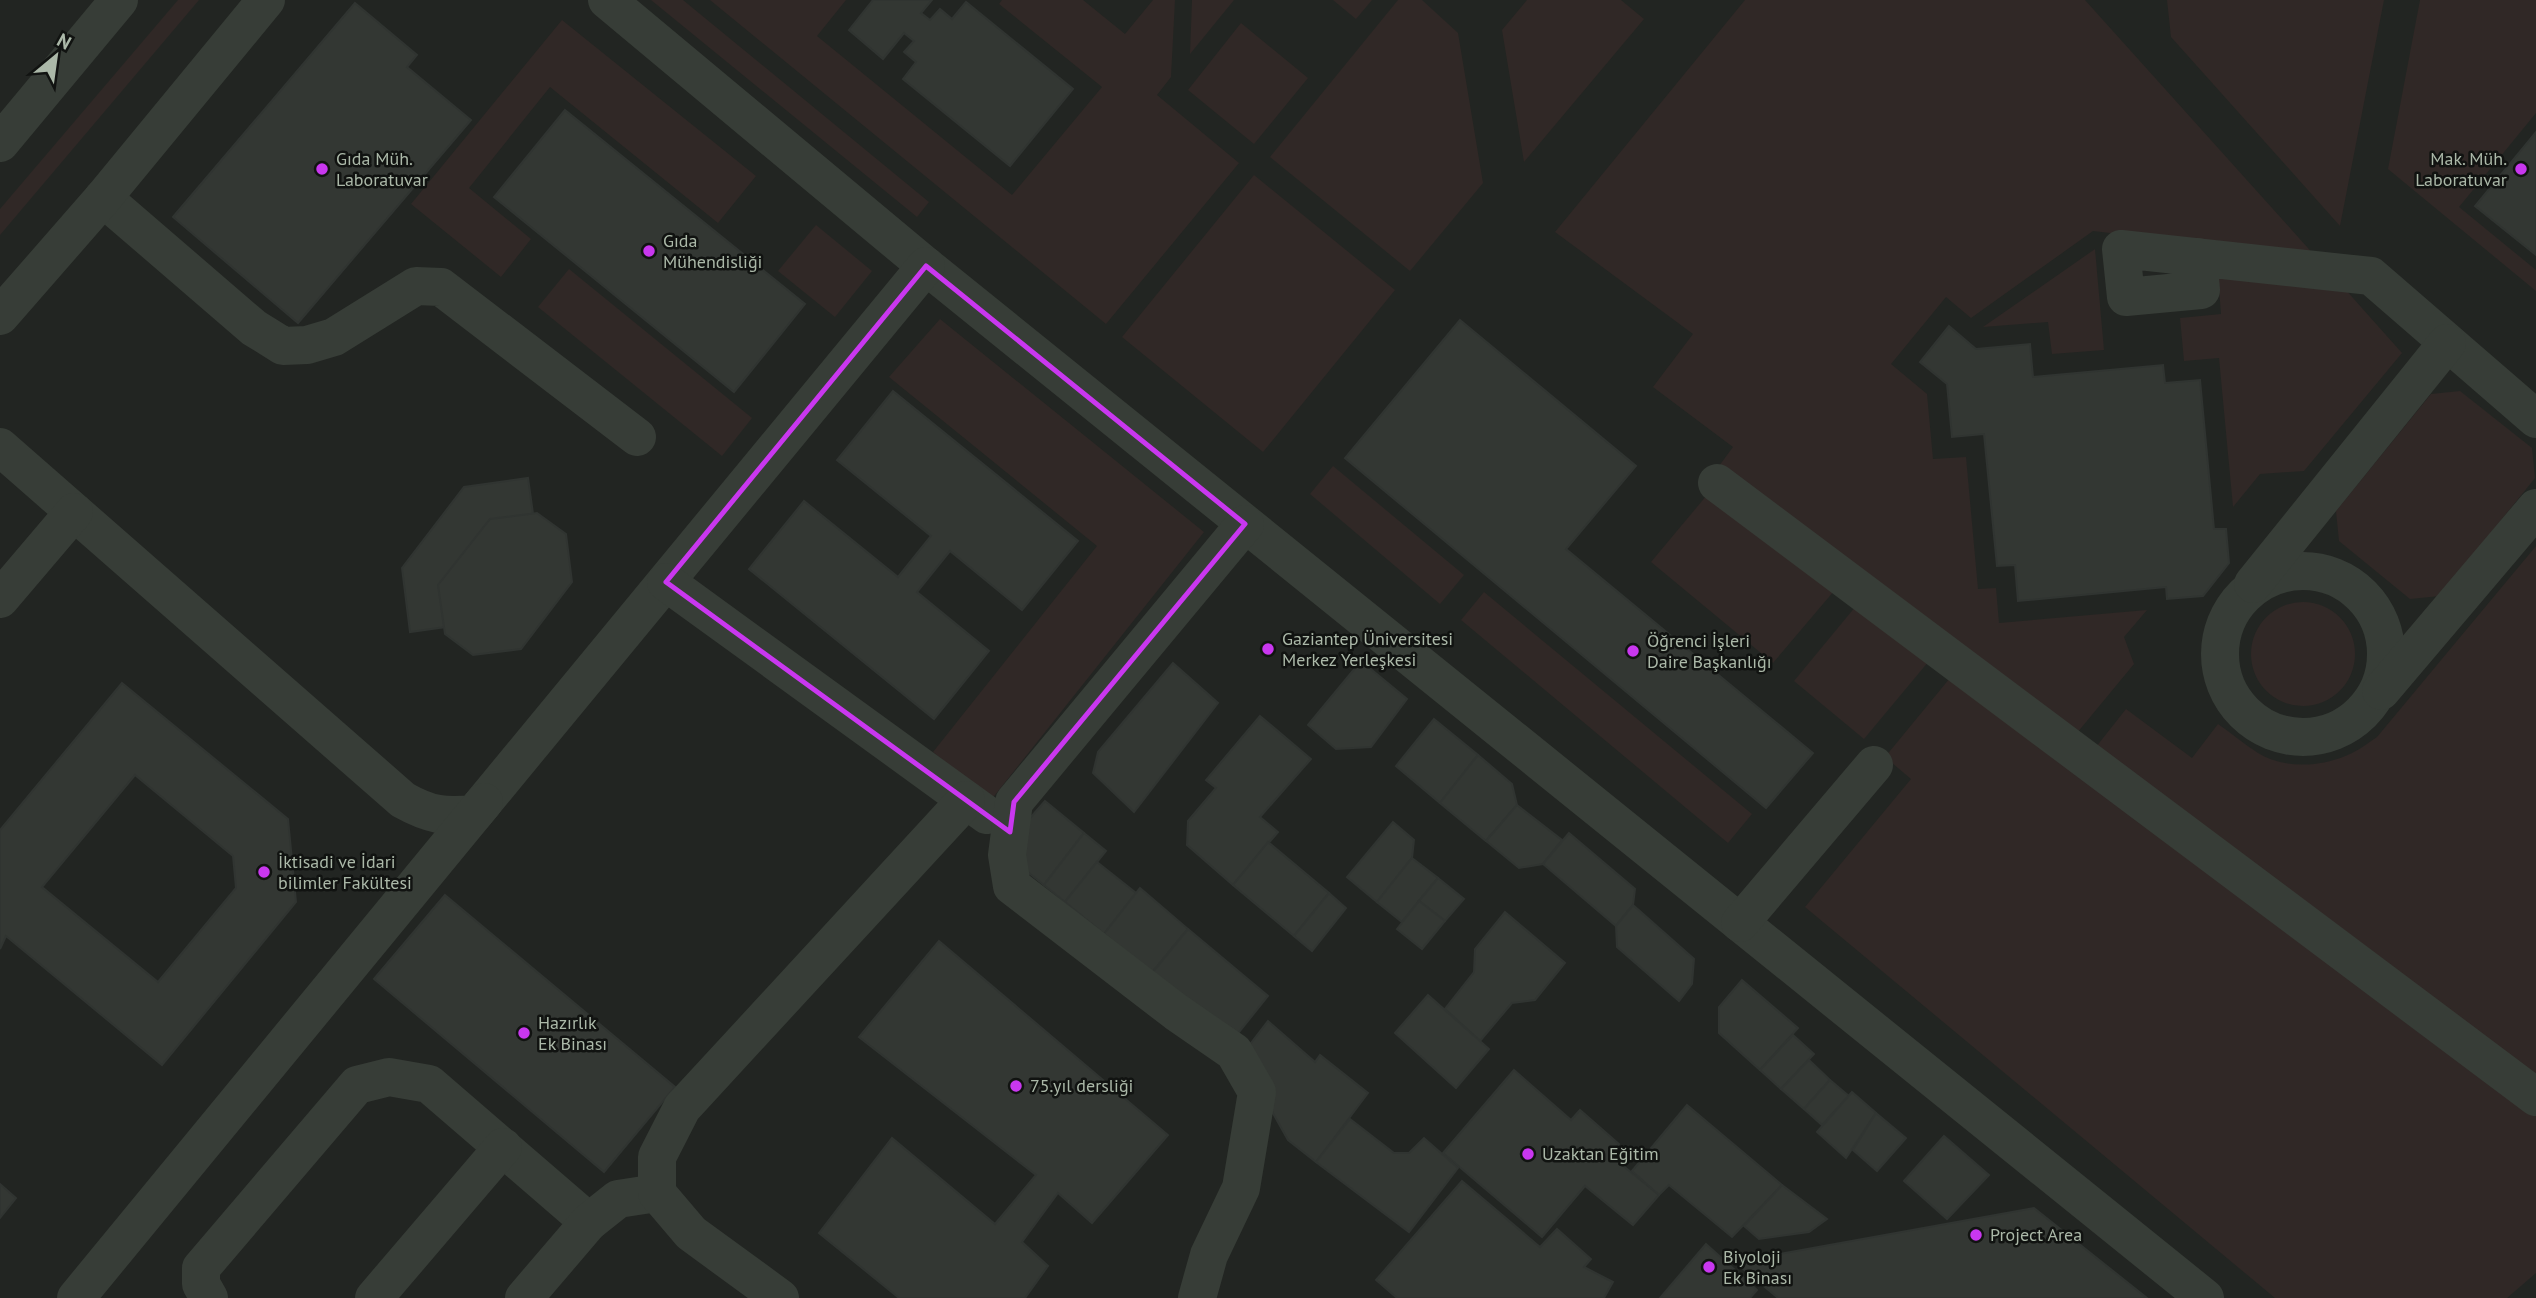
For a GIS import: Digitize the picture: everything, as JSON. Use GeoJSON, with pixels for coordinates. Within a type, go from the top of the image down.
{"type":"FeatureCollection","features":[{"type":"Feature","properties":{"kind":"street"},"geometry":{"type":"LineString","coordinates":[[0,143],[119,0]]}},
{"type":"Feature","properties":{"kind":"street"},"geometry":{"type":"LineString","coordinates":[[0,316],[103,198],[266,0]]}},
{"type":"Feature","properties":{"kind":"street"},"geometry":{"type":"LineString","coordinates":[[607,0],[926,266],[2205,1298]]}},
{"type":"Feature","properties":{"kind":"street"},"geometry":{"type":"LineString","coordinates":[[103,198],[254,328],[283,346],[307,345],[334,337],[416,286],[442,287],[637,437]]}},
{"type":"Feature","properties":{"kind":"street"},"geometry":{"type":"LineString","coordinates":[[2198,257],[2371,276],[2536,419]]}},
{"type":"Feature","properties":{"kind":"street"},"geometry":{"type":"LineString","coordinates":[[76,1298],[926,266]]}},
{"type":"Feature","properties":{"kind":"street"},"geometry":{"type":"LineString","coordinates":[[2447,343],[2233,608],[2224,627],[2219,649],[2221,671],[2228,692],[2241,710],[2258,724],[2277,733],[2299,738],[2320,736],[2341,729],[2360,716],[2536,508]]}},
{"type":"Feature","properties":{"kind":"street"},"geometry":{"type":"LineString","coordinates":[[0,447],[402,800],[424,812],[447,817],[474,814],[495,789]]}},
{"type":"Feature","properties":{"kind":"street"},"geometry":{"type":"LineString","coordinates":[[1717,483],[2536,1097]]}},
{"type":"Feature","properties":{"kind":"street"},"geometry":{"type":"LineString","coordinates":[[0,599],[74,512]]}},
{"type":"Feature","properties":{"kind":"street"},"geometry":{"type":"LineString","coordinates":[[1197,1298],[1209,1255],[1241,1188],[1257,1092],[1234,1052],[1176,1012],[1012,886],[1007,855],[1014,802],[1245,524]]}},
{"type":"Feature","properties":{"kind":"street"},"geometry":{"type":"LineString","coordinates":[[2247,591],[2265,579],[2286,571],[2308,570],[2349,584],[2366,598],[2378,616],[2385,637],[2387,659],[2383,680],[2374,700]]}},
{"type":"Feature","properties":{"kind":"street"},"geometry":{"type":"LineString","coordinates":[[666,582],[1010,832]]}},
{"type":"Feature","properties":{"kind":"street"},"geometry":{"type":"LineString","coordinates":[[1740,923],[1874,765]]}},
{"type":"Feature","properties":{"kind":"street"},"geometry":{"type":"LineString","coordinates":[[780,1298],[691,1233],[657,1193],[657,1157],[682,1108],[966,800]]}},
{"type":"Feature","properties":{"kind":"street"},"geometry":{"type":"LineString","coordinates":[[209,1298],[201,1284],[201,1268],[357,1085],[389,1077],[429,1084],[589,1222]]}},
{"type":"Feature","properties":{"kind":"street"},"geometry":{"type":"LineString","coordinates":[[374,1298],[503,1147]]}},
{"type":"Feature","properties":{"kind":"street"},"geometry":{"type":"LineString","coordinates":[[524,1298],[589,1222],[618,1199],[657,1193]]}},
{"type":"Feature","properties":{"kind":"highlighted area"},"geometry":{"type":"Polygon","coordinates":[[[926,266],[1245,524],[1014,802],[1010,832],[666,582],[926,266]]]}},
{"type":"Feature","properties":{"kind":"shaded area","name":"Gaziantep Üniversitesi Merkez Yerleşkesi"},"geometry":{"type":"Polygon","coordinates":[[[0,0],[2536,0],[2536,1298],[0,1298],[0,0]]]}},
{"type":"Feature","properties":{"kind":"shaded area"},"geometry":{"type":"Polygon","coordinates":[[[178,0],[199,0],[0,235],[0,209],[178,0]]]}},
{"type":"Feature","properties":{"kind":"shaded area"},"geometry":{"type":"Polygon","coordinates":[[[651,0],[683,0],[929,202],[917,217],[651,0]]]}},
{"type":"Feature","properties":{"kind":"shaded area"},"geometry":{"type":"Polygon","coordinates":[[[710,0],[846,0],[817,36],[1012,195],[1102,87],[999,4],[1002,0],[1083,0],[1125,34],[1153,0],[1175,0],[1171,77],[1157,95],[1239,163],[1106,324],[710,0]]]}},
{"type":"Feature","properties":{"kind":"shaded area"},"geometry":{"type":"Polygon","coordinates":[[[1192,0],[1234,0],[1190,54],[1192,0]]]}},
{"type":"Feature","properties":{"kind":"shaded area"},"geometry":{"type":"Polygon","coordinates":[[[1333,0],[1372,0],[1356,19],[1333,0]]]}},
{"type":"Feature","properties":{"kind":"shaded area"},"geometry":{"type":"Polygon","coordinates":[[[1398,0],[1422,0],[1458,33],[1483,183],[1410,271],[1270,157],[1398,0]]]}},
{"type":"Feature","properties":{"kind":"shaded area"},"geometry":{"type":"Polygon","coordinates":[[[1527,0],[1621,0],[1644,19],[1524,162],[1502,30],[1527,0]]]}},
{"type":"Feature","properties":{"kind":"shaded area"},"geometry":{"type":"Polygon","coordinates":[[[1745,0],[2085,0],[2316,257],[2093,231],[1971,318],[1946,297],[1891,364],[1927,394],[1933,459],[1966,457],[1978,589],[1996,588],[1999,623],[2147,610],[2124,637],[2134,664],[2077,733],[1719,466],[1733,447],[1653,387],[1693,334],[1555,232],[1745,0]]]}},
{"type":"Feature","properties":{"kind":"shaded area"},"geometry":{"type":"Polygon","coordinates":[[[2167,0],[2384,0],[2340,226],[2171,37],[2167,0]]]}},
{"type":"Feature","properties":{"kind":"shaded area"},"geometry":{"type":"Polygon","coordinates":[[[2420,0],[2536,0],[2536,113],[2459,207],[2536,270],[2536,291],[2388,169],[2420,0]]]}},
{"type":"Feature","properties":{"kind":"shaded area"},"geometry":{"type":"Polygon","coordinates":[[[562,20],[756,176],[718,223],[550,87],[469,188],[531,239],[501,277],[411,204],[562,20]]]}},
{"type":"Feature","properties":{"kind":"shaded area"},"geometry":{"type":"Polygon","coordinates":[[[1241,23],[1308,78],[1254,144],[1188,90],[1241,23]]]}},
{"type":"Feature","properties":{"kind":"shaded area"},"geometry":{"type":"Polygon","coordinates":[[[1254,175],[1395,290],[1263,452],[1122,337],[1254,175]]]}},
{"type":"Feature","properties":{"kind":"shaded area"},"geometry":{"type":"Polygon","coordinates":[[[816,225],[872,271],[835,317],[778,271],[816,225]]]}},
{"type":"Feature","properties":{"kind":"shaded area"},"geometry":{"type":"Polygon","coordinates":[[[2095,249],[2104,350],[2052,354],[2048,322],[1983,327],[2095,249]]]}},
{"type":"Feature","properties":{"kind":"shaded area"},"geometry":{"type":"Polygon","coordinates":[[[569,269],[752,418],[722,456],[538,307],[569,269]]]}},
{"type":"Feature","properties":{"kind":"shaded area"},"geometry":{"type":"Polygon","coordinates":[[[2218,275],[2345,289],[2402,353],[2304,471],[2260,474],[2233,507],[2219,358],[2184,361],[2180,318],[2221,314],[2218,275]]]}},
{"type":"Feature","properties":{"kind":"shaded area"},"geometry":{"type":"Polygon","coordinates":[[[940,319],[1204,532],[991,800],[933,752],[1097,546],[889,377],[940,319]]]}},
{"type":"Feature","properties":{"kind":"shaded area"},"geometry":{"type":"Polygon","coordinates":[[[2460,391],[2532,448],[2535,478],[2440,596],[2410,599],[2339,541],[2336,511],[2431,394],[2460,391]]]}},
{"type":"Feature","properties":{"kind":"shaded area"},"geometry":{"type":"Polygon","coordinates":[[[1333,466],[1464,575],[1440,604],[1310,494],[1333,466]]]}},
{"type":"Feature","properties":{"kind":"shaded area"},"geometry":{"type":"Polygon","coordinates":[[[1707,495],[1834,591],[1773,663],[1651,562],[1707,495]]]}},
{"type":"Feature","properties":{"kind":"shaded area"},"geometry":{"type":"Polygon","coordinates":[[[2536,546],[2536,1075],[2096,747],[2126,709],[2192,758],[2218,724],[2258,753],[2280,762],[2318,763],[2354,752],[2377,737],[2536,546]]]}},
{"type":"Feature","properties":{"kind":"shaded area"},"geometry":{"type":"Polygon","coordinates":[[[1484,592],[1752,814],[1728,843],[1461,620],[1484,592]]]}},
{"type":"Feature","properties":{"kind":"shaded area"},"geometry":{"type":"Polygon","coordinates":[[[2303,602],[2323,606],[2340,617],[2351,634],[2355,654],[2351,674],[2340,691],[2323,702],[2303,706],[2283,702],[2266,691],[2255,674],[2251,654],[2255,634],[2266,617],[2283,606],[2303,602]]]}},
{"type":"Feature","properties":{"kind":"shaded area"},"geometry":{"type":"Polygon","coordinates":[[[1856,606],[1929,661],[1864,739],[1794,681],[1856,606]]]}},
{"type":"Feature","properties":{"kind":"shaded area"},"geometry":{"type":"Polygon","coordinates":[[[1950,678],[2536,1116],[2536,1273],[2507,1298],[2275,1298],[1805,907],[1911,779],[1885,757],[1950,678]]]}},
{"type":"Feature","properties":{"kind":"building"},"geometry":{"type":"Polygon","coordinates":[[[873,0],[932,0],[921,13],[930,20],[940,9],[952,19],[966,2],[1073,89],[1010,166],[903,79],[916,62],[904,52],[914,41],[904,33],[883,59],[849,30],[873,0]]]}},
{"type":"Feature","properties":{"kind":"building","name":"Gıda Müh. Laboratuvar"},"geometry":{"type":"Polygon","coordinates":[[[355,3],[417,55],[407,67],[471,120],[298,323],[173,217],[355,3]]]}},
{"type":"Feature","properties":{"kind":"building","name":"Gıda Mühendisliği"},"geometry":{"type":"Polygon","coordinates":[[[565,110],[805,304],[734,392],[494,197],[565,110]]]}},
{"type":"Feature","properties":{"kind":"building","name":"Mak. Müh. Laboratuvar"},"geometry":{"type":"Polygon","coordinates":[[[2536,132],[2536,255],[2475,206],[2536,132]]]}},
{"type":"Feature","properties":{"kind":"building","name":"Öğrenci İşleri Daire Başkanlığı"},"geometry":{"type":"Polygon","coordinates":[[[1460,320],[1636,466],[1566,549],[1813,753],[1766,808],[1345,458],[1460,320]]]}},
{"type":"Feature","properties":{"kind":"building"},"geometry":{"type":"Polygon","coordinates":[[[1949,326],[1976,349],[2030,344],[2033,377],[2163,365],[2165,383],[2200,380],[2214,529],[2226,529],[2229,563],[2203,596],[2167,599],[2166,587],[2018,601],[2015,565],[1997,566],[1984,434],[1952,437],[1947,384],[1920,362],[1949,326]]]}},
{"type":"Feature","properties":{"kind":"building"},"geometry":{"type":"Polygon","coordinates":[[[893,391],[1078,541],[1022,610],[950,551],[917,592],[989,651],[934,719],[749,569],[804,501],[898,577],[931,536],[837,460],[893,391]]]}},
{"type":"Feature","properties":{"kind":"building"},"geometry":{"type":"Polygon","coordinates":[[[528,478],[537,542],[474,623],[410,632],[402,568],[464,487],[528,478]]]}},
{"type":"Feature","properties":{"kind":"building"},"geometry":{"type":"Polygon","coordinates":[[[537,513],[566,534],[572,582],[521,649],[473,655],[445,634],[438,585],[490,519],[537,513]]]}},
{"type":"Feature","properties":{"kind":"building"},"geometry":{"type":"Polygon","coordinates":[[[1361,661],[1407,699],[1371,747],[1336,749],[1308,725],[1361,661]]]}},
{"type":"Feature","properties":{"kind":"building"},"geometry":{"type":"Polygon","coordinates":[[[1173,663],[1218,703],[1134,812],[1093,773],[1098,752],[1173,663]]]}},
{"type":"Feature","properties":{"kind":"building","name":"İktisadi ve İdari bilimler Fakültesi"},"geometry":{"type":"Polygon","coordinates":[[[122,683],[288,819],[296,902],[162,1065],[6,936],[0,949],[0,830],[122,683]],[[135,775],[42,887],[158,982],[236,888],[233,856],[135,775]]]}},
{"type":"Feature","properties":{"kind":"building"},"geometry":{"type":"Polygon","coordinates":[[[1260,716],[1311,759],[1260,817],[1278,832],[1233,885],[1187,845],[1188,821],[1216,788],[1206,780],[1260,716]]]}},
{"type":"Feature","properties":{"kind":"building"},"geometry":{"type":"Polygon","coordinates":[[[1434,719],[1478,755],[1440,803],[1396,766],[1434,719]]]}},
{"type":"Feature","properties":{"kind":"building"},"geometry":{"type":"Polygon","coordinates":[[[1478,755],[1512,784],[1517,805],[1486,841],[1440,803],[1478,755]]]}},
{"type":"Feature","properties":{"kind":"building"},"geometry":{"type":"Polygon","coordinates":[[[1045,801],[1084,833],[1044,885],[1024,869],[1023,826],[1045,801]]]}},
{"type":"Feature","properties":{"kind":"building"},"geometry":{"type":"Polygon","coordinates":[[[1517,805],[1562,840],[1543,864],[1519,868],[1486,841],[1517,805]]]}},
{"type":"Feature","properties":{"kind":"building"},"geometry":{"type":"Polygon","coordinates":[[[1393,822],[1414,840],[1412,858],[1377,902],[1347,877],[1393,822]]]}},
{"type":"Feature","properties":{"kind":"building"},"geometry":{"type":"Polygon","coordinates":[[[1084,833],[1106,851],[1065,902],[1044,885],[1084,833]]]}},
{"type":"Feature","properties":{"kind":"building"},"geometry":{"type":"Polygon","coordinates":[[[1569,833],[1635,889],[1633,905],[1616,926],[1543,864],[1569,833]]]}},
{"type":"Feature","properties":{"kind":"building"},"geometry":{"type":"Polygon","coordinates":[[[1268,842],[1329,893],[1294,936],[1233,885],[1268,842]]]}},
{"type":"Feature","properties":{"kind":"building"},"geometry":{"type":"Polygon","coordinates":[[[1412,858],[1438,878],[1402,922],[1377,902],[1412,858]]]}},
{"type":"Feature","properties":{"kind":"building"},"geometry":{"type":"Polygon","coordinates":[[[1097,862],[1136,893],[1104,934],[1065,902],[1097,862]]]}},
{"type":"Feature","properties":{"kind":"building"},"geometry":{"type":"Polygon","coordinates":[[[1438,878],[1464,899],[1445,921],[1419,901],[1438,878]]]}},
{"type":"Feature","properties":{"kind":"building"},"geometry":{"type":"Polygon","coordinates":[[[1140,888],[1188,929],[1152,973],[1104,934],[1140,888]]]}},
{"type":"Feature","properties":{"kind":"building"},"geometry":{"type":"Polygon","coordinates":[[[1329,893],[1346,908],[1312,951],[1294,936],[1329,893]]]}},
{"type":"Feature","properties":{"kind":"building","name":"Hazırlık Ek Binası"},"geometry":{"type":"Polygon","coordinates":[[[445,895],[675,1087],[604,1172],[374,979],[445,895]]]}},
{"type":"Feature","properties":{"kind":"building"},"geometry":{"type":"Polygon","coordinates":[[[1419,901],[1445,921],[1422,949],[1397,929],[1419,901]]]}},
{"type":"Feature","properties":{"kind":"building"},"geometry":{"type":"Polygon","coordinates":[[[1633,905],[1694,959],[1692,984],[1679,1001],[1617,947],[1616,926],[1633,905]]]}},
{"type":"Feature","properties":{"kind":"building"},"geometry":{"type":"Polygon","coordinates":[[[1505,912],[1565,963],[1535,1000],[1512,1003],[1480,1041],[1445,1009],[1474,972],[1475,949],[1505,912]]]}},
{"type":"Feature","properties":{"kind":"building"},"geometry":{"type":"Polygon","coordinates":[[[1188,929],[1268,996],[1231,1042],[1152,973],[1188,929]]]}},
{"type":"Feature","properties":{"kind":"building","name":"75.yıl dersliği"},"geometry":{"type":"Polygon","coordinates":[[[939,941],[1168,1135],[1092,1223],[1058,1193],[1022,1242],[1048,1266],[1025,1298],[899,1298],[819,1233],[892,1138],[995,1224],[1036,1175],[859,1037],[939,941]]]}},
{"type":"Feature","properties":{"kind":"building"},"geometry":{"type":"Polygon","coordinates":[[[1742,980],[1798,1028],[1760,1070],[1719,1033],[1719,1007],[1742,980]]]}},
{"type":"Feature","properties":{"kind":"building"},"geometry":{"type":"Polygon","coordinates":[[[1428,995],[1489,1049],[1456,1088],[1395,1033],[1428,995]]]}},
{"type":"Feature","properties":{"kind":"building"},"geometry":{"type":"Polygon","coordinates":[[[1268,1021],[1315,1062],[1320,1055],[1368,1093],[1316,1162],[1288,1140],[1241,1056],[1268,1021]]]}},
{"type":"Feature","properties":{"kind":"building"},"geometry":{"type":"Polygon","coordinates":[[[1793,1035],[1814,1054],[1781,1089],[1760,1070],[1793,1035]]]}},
{"type":"Feature","properties":{"kind":"building"},"geometry":{"type":"Polygon","coordinates":[[[1809,1060],[1830,1080],[1804,1109],[1781,1089],[1809,1060]]]}},
{"type":"Feature","properties":{"kind":"building","name":"Uzaktan Eğitim"},"geometry":{"type":"Polygon","coordinates":[[[1514,1070],[1571,1120],[1580,1110],[1619,1144],[1610,1155],[1659,1195],[1633,1225],[1585,1186],[1542,1237],[1443,1153],[1514,1070]]]}},
{"type":"Feature","properties":{"kind":"building"},"geometry":{"type":"Polygon","coordinates":[[[1830,1080],[1849,1096],[1822,1125],[1804,1109],[1830,1080]]]}},
{"type":"Feature","properties":{"kind":"building"},"geometry":{"type":"Polygon","coordinates":[[[1852,1092],[1876,1113],[1846,1158],[1817,1132],[1852,1092]]]}},
{"type":"Feature","properties":{"kind":"building"},"geometry":{"type":"Polygon","coordinates":[[[1687,1105],[1782,1185],[1732,1237],[1669,1185],[1659,1195],[1632,1171],[1687,1105]]]}},
{"type":"Feature","properties":{"kind":"building"},"geometry":{"type":"Polygon","coordinates":[[[1876,1113],[1906,1138],[1877,1171],[1853,1150],[1876,1113]]]}},
{"type":"Feature","properties":{"kind":"building"},"geometry":{"type":"Polygon","coordinates":[[[1350,1119],[1394,1153],[1409,1153],[1424,1138],[1458,1168],[1409,1232],[1316,1162],[1350,1119]]]}},
{"type":"Feature","properties":{"kind":"building"},"geometry":{"type":"Polygon","coordinates":[[[1944,1136],[1989,1175],[1947,1219],[1904,1181],[1944,1136]]]}},
{"type":"Feature","properties":{"kind":"building"},"geometry":{"type":"Polygon","coordinates":[[[1462,1181],[1540,1247],[1557,1229],[1591,1259],[1584,1267],[1613,1282],[1604,1298],[1397,1298],[1376,1280],[1462,1181]]]}},
{"type":"Feature","properties":{"kind":"building"},"geometry":{"type":"Polygon","coordinates":[[[0,1184],[16,1198],[0,1218],[0,1184]]]}},
{"type":"Feature","properties":{"kind":"building"},"geometry":{"type":"Polygon","coordinates":[[[1782,1185],[1827,1219],[1809,1232],[1759,1239],[1744,1226],[1782,1185]]]}},
{"type":"Feature","properties":{"kind":"building","name":"Project Area"},"geometry":{"type":"Polygon","coordinates":[[[2034,1208],[2147,1298],[1778,1298],[1735,1262],[2034,1208]]]}},
{"type":"Feature","properties":{"kind":"building","name":"Biyoloji Ek Binası"},"geometry":{"type":"Polygon","coordinates":[[[1706,1244],[1757,1290],[1750,1298],[1660,1298],[1706,1244]]]}},
{"type":"Feature","properties":{"kind":"place","name":"Gıda Müh. Laboratuvar"},"geometry":{"type":"Point","coordinates":[322,169]}},
{"type":"Feature","properties":{"kind":"place","name":"Mak. Müh. Laboratuvar"},"geometry":{"type":"Point","coordinates":[2521,169]}},
{"type":"Feature","properties":{"kind":"place","name":"Gıda Mühendisliği"},"geometry":{"type":"Point","coordinates":[649,251]}},
{"type":"Feature","properties":{"kind":"place","name":"Gaziantep Üniversitesi Merkez Yerleşkesi"},"geometry":{"type":"Point","coordinates":[1268,649]}},
{"type":"Feature","properties":{"kind":"place","name":"Öğrenci İşleri Daire Başkanlığı"},"geometry":{"type":"Point","coordinates":[1633,651]}},
{"type":"Feature","properties":{"kind":"place","name":"İktisadi ve İdari bilimler Fakültesi"},"geometry":{"type":"Point","coordinates":[264,872]}},
{"type":"Feature","properties":{"kind":"place","name":"Hazırlık Ek Binası"},"geometry":{"type":"Point","coordinates":[524,1033]}},
{"type":"Feature","properties":{"kind":"place","name":"75.yıl dersliği"},"geometry":{"type":"Point","coordinates":[1016,1086]}},
{"type":"Feature","properties":{"kind":"place","name":"Uzaktan Eğitim"},"geometry":{"type":"Point","coordinates":[1528,1154]}},
{"type":"Feature","properties":{"kind":"place","name":"Project Area"},"geometry":{"type":"Point","coordinates":[1976,1235]}},
{"type":"Feature","properties":{"kind":"place","name":"Biyoloji Ek Binası"},"geometry":{"type":"Point","coordinates":[1709,1267]}}]}
